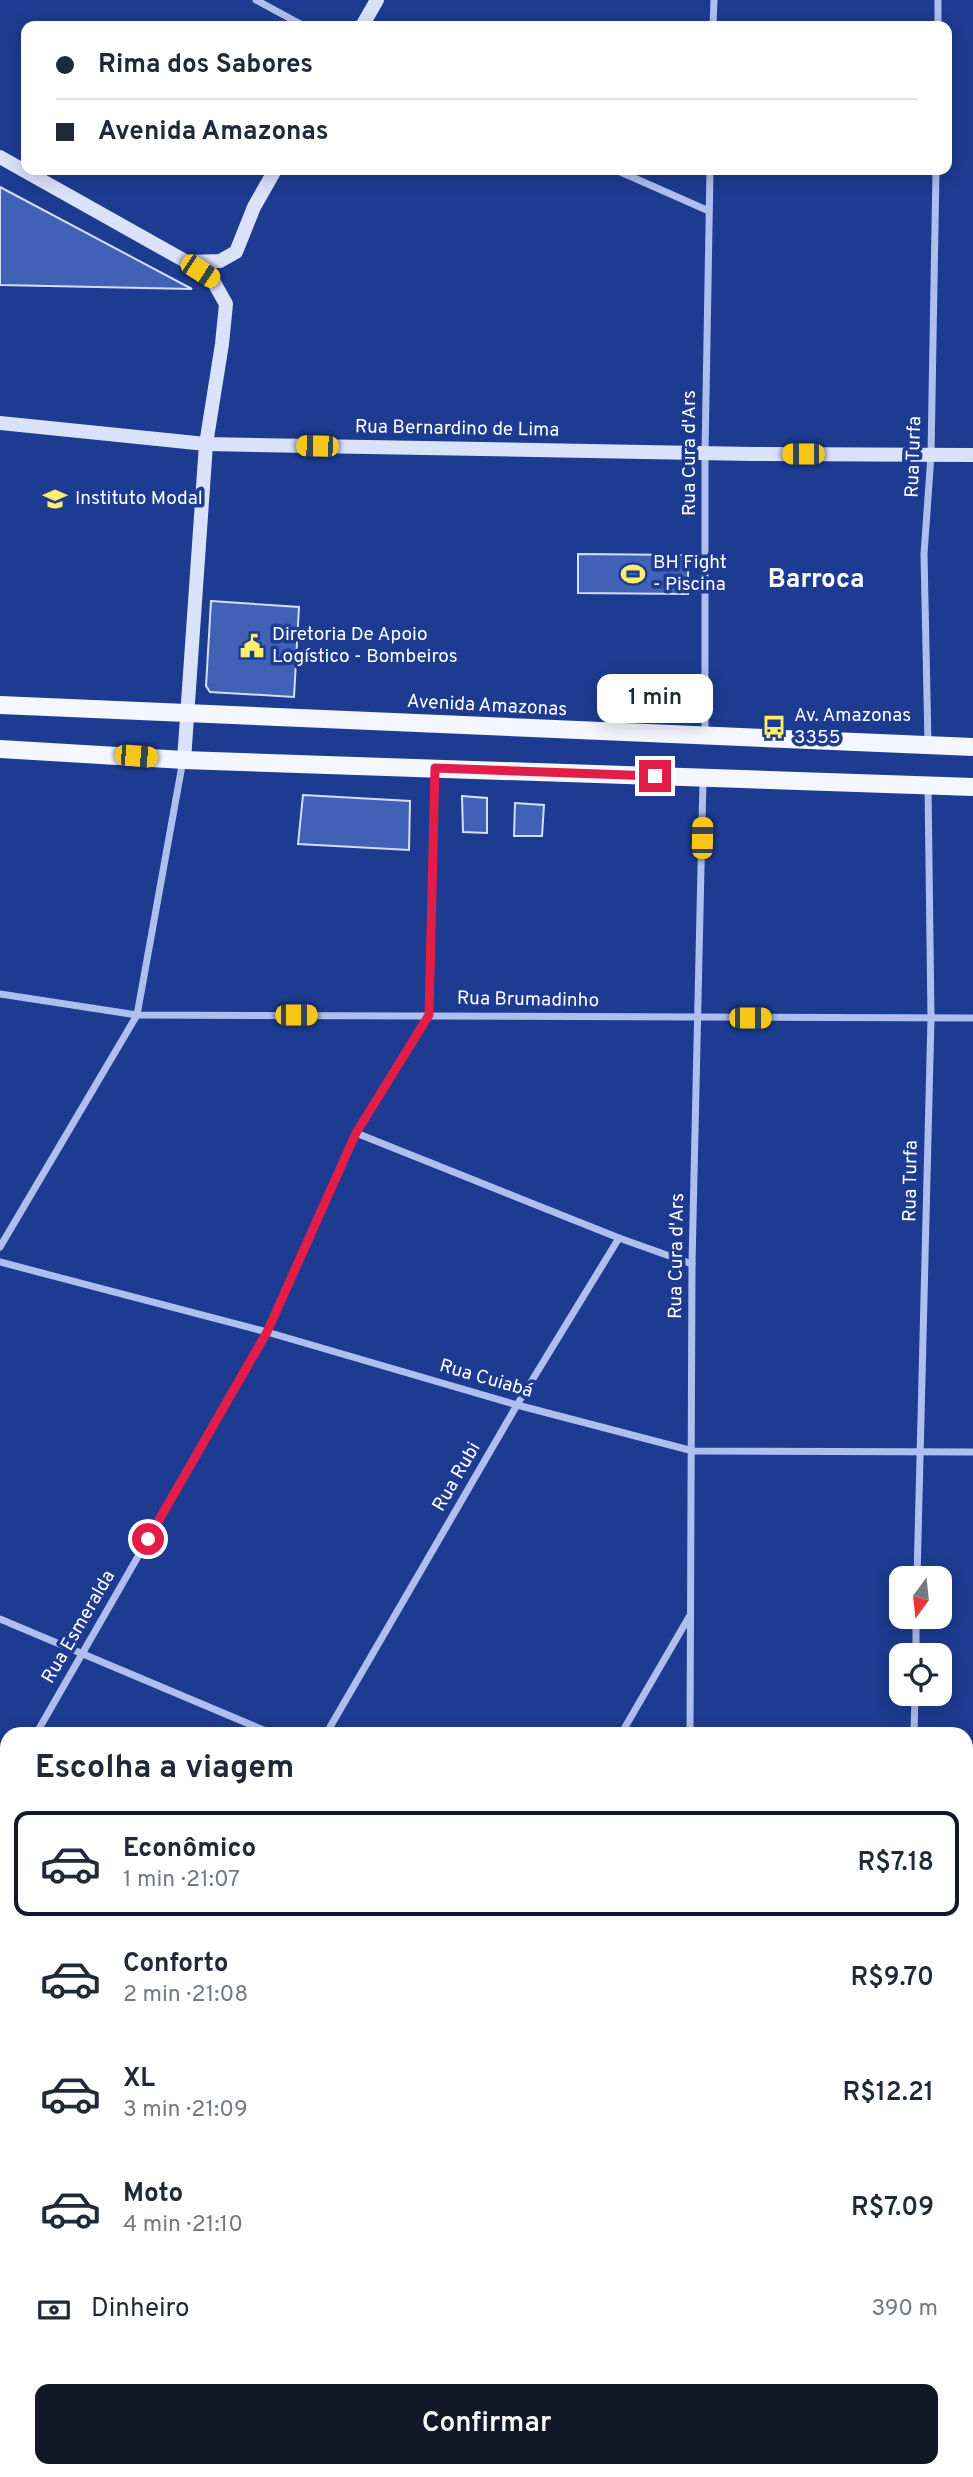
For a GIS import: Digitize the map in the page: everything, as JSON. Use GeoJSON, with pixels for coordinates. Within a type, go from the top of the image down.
{"type":"FeatureCollection","features":[{"type":"Feature","properties":{"kind":"main road","name":"Avenida Amazonas"},"geometry":{"type":"LineString","coordinates":[[0,705],[973,747]]}},
{"type":"Feature","properties":{"kind":"main road"},"geometry":{"type":"LineString","coordinates":[[0,749],[184,760],[973,787]]}},
{"type":"Feature","properties":{"kind":"street"},"geometry":{"type":"LineString","coordinates":[[256,0],[295,21]]}},
{"type":"Feature","properties":{"kind":"street"},"geometry":{"type":"LineString","coordinates":[[365,21],[377,0]]}},
{"type":"Feature","properties":{"kind":"street"},"geometry":{"type":"LineString","coordinates":[[713,21],[714,0]]}},
{"type":"Feature","properties":{"kind":"street"},"geometry":{"type":"LineString","coordinates":[[938,0],[938,21]]}},
{"type":"Feature","properties":{"kind":"street"},"geometry":{"type":"LineString","coordinates":[[0,158],[21,170]]}},
{"type":"Feature","properties":{"kind":"street"},"geometry":{"type":"LineString","coordinates":[[0,1247],[137,1015],[184,760],[206,444],[226,304],[212,279],[187,262],[31,175]]}},
{"type":"Feature","properties":{"kind":"street"},"geometry":{"type":"LineString","coordinates":[[187,262],[220,261],[236,252],[254,207],[272,175]]}},
{"type":"Feature","properties":{"kind":"street"},"geometry":{"type":"LineString","coordinates":[[627,175],[709,211]]}},
{"type":"Feature","properties":{"kind":"street","name":"Rua Cura d'Ars"},"geometry":{"type":"LineString","coordinates":[[705,736],[705,453],[710,175]]}},
{"type":"Feature","properties":{"kind":"street","name":"Rua Turfa"},"geometry":{"type":"LineString","coordinates":[[928,746],[924,554],[931,455],[936,175]]}},
{"type":"Feature","properties":{"kind":"street","name":"Rua Bernardino de Lima"},"geometry":{"type":"LineString","coordinates":[[0,423],[206,444],[973,456]]}},
{"type":"Feature","properties":{"kind":"street"},"geometry":{"type":"LineString","coordinates":[[429,1015],[435,768]]}},
{"type":"Feature","properties":{"kind":"street","name":"Rua Cura d'Ars"},"geometry":{"type":"LineString","coordinates":[[690,1727],[692,1264],[703,778]]}},
{"type":"Feature","properties":{"kind":"street","name":"Rua Turfa"},"geometry":{"type":"LineString","coordinates":[[917,1566],[931,1018],[928,785]]}},
{"type":"Feature","properties":{"kind":"street","name":"Rua Brumadinho"},"geometry":{"type":"LineString","coordinates":[[0,994],[137,1015],[973,1018]]}},
{"type":"Feature","properties":{"kind":"street","name":"Rua Esmeralda"},"geometry":{"type":"LineString","coordinates":[[40,1727],[267,1332],[356,1133],[429,1015]]}},
{"type":"Feature","properties":{"kind":"street"},"geometry":{"type":"LineString","coordinates":[[356,1133],[619,1238],[692,1264]]}},
{"type":"Feature","properties":{"kind":"street","name":"Rua Rubi"},"geometry":{"type":"LineString","coordinates":[[330,1727],[517,1405],[619,1238]]}},
{"type":"Feature","properties":{"kind":"street","name":"Rua Cuiabá"},"geometry":{"type":"LineString","coordinates":[[0,1262],[267,1332],[517,1405],[693,1451],[973,1452]]}},
{"type":"Feature","properties":{"kind":"street"},"geometry":{"type":"LineString","coordinates":[[625,1727],[689,1617]]}},
{"type":"Feature","properties":{"kind":"street"},"geometry":{"type":"LineString","coordinates":[[0,1619],[256,1727]]}},
{"type":"Feature","properties":{"kind":"street"},"geometry":{"type":"LineString","coordinates":[[914,1727],[915,1706]]}},
{"type":"Feature","properties":{"kind":"building"},"geometry":{"type":"Polygon","coordinates":[[[0,187],[192,289],[0,285],[0,187]]]}},
{"type":"Feature","properties":{"kind":"building","name":"BH Fight - Piscina"},"geometry":{"type":"Polygon","coordinates":[[[578,554],[688,555],[688,594],[578,593],[578,554]]]}},
{"type":"Feature","properties":{"kind":"building","name":"Diretoria De Apoio Logístico - Bombeiros"},"geometry":{"type":"Polygon","coordinates":[[[211,601],[299,607],[294,697],[210,692],[206,686],[211,601]]]}},
{"type":"Feature","properties":{"kind":"building"},"geometry":{"type":"Polygon","coordinates":[[[303,795],[410,801],[409,850],[298,844],[303,795]]]}},
{"type":"Feature","properties":{"kind":"building"},"geometry":{"type":"Polygon","coordinates":[[[462,796],[487,798],[487,833],[463,832],[462,796]]]}},
{"type":"Feature","properties":{"kind":"building"},"geometry":{"type":"Polygon","coordinates":[[[515,803],[544,805],[542,836],[514,836],[515,803]]]}},
{"type":"Feature","properties":{"kind":"place","name":"Instituto Modal"},"geometry":{"type":"Point","coordinates":[55,499]}},
{"type":"Feature","properties":{"kind":"place","name":"BH Fight - Piscina"},"geometry":{"type":"Point","coordinates":[633,574]}},
{"type":"Feature","properties":{"kind":"place","name":"Diretoria De Apoio Logístico - Bombeiros"},"geometry":{"type":"Point","coordinates":[252,646]}},
{"type":"Feature","properties":{"kind":"place","name":"Av. Amazonas 3355"},"geometry":{"type":"Point","coordinates":[774,727]}},
{"type":"Feature","properties":{"kind":"district","name":"Barroca"},"geometry":{"type":"Point","coordinates":[816,580]}},
{"type":"Feature","properties":{"kind":"route"},"geometry":{"type":"LineString","coordinates":[[148,1539],[267,1332],[356,1133],[429,1015],[435,768],[655,776]]}}]}
